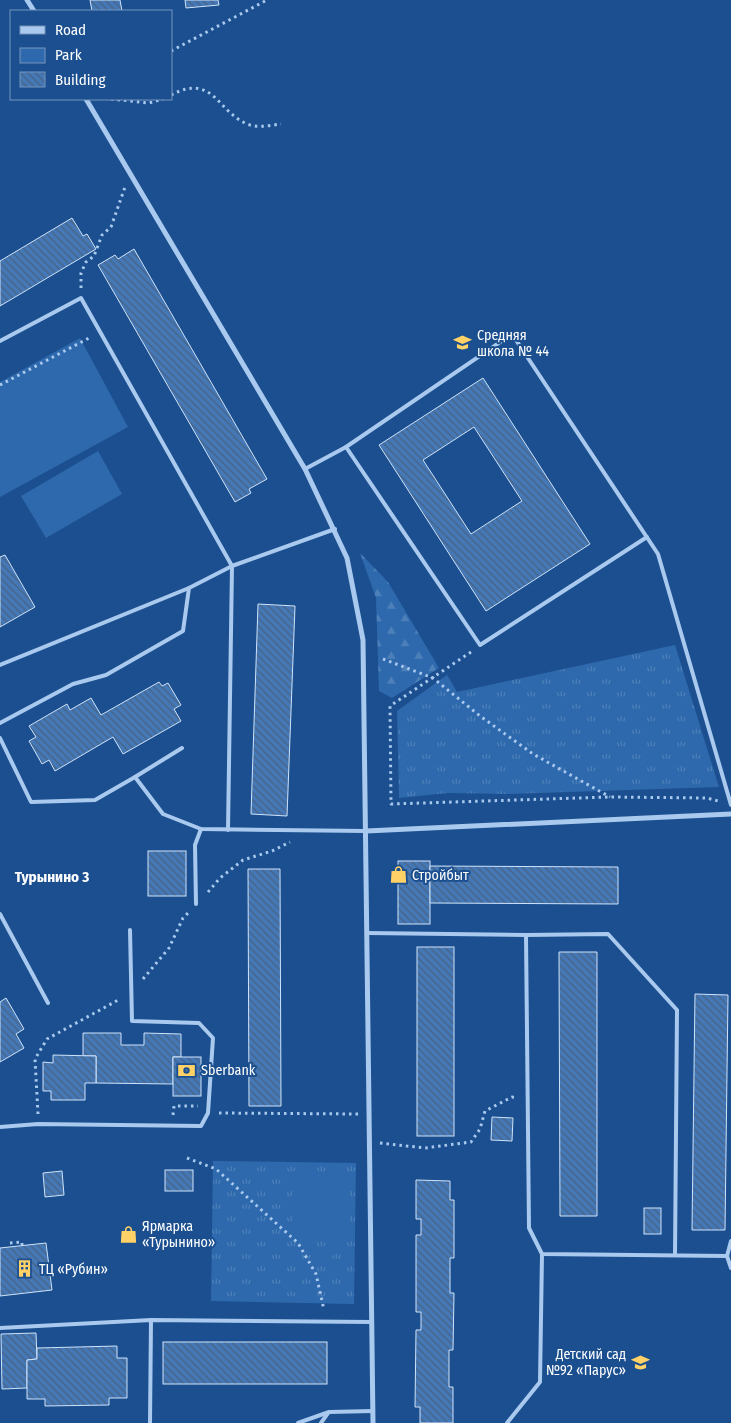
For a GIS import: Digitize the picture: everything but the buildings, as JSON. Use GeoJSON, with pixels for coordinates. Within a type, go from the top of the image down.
{"type":"FeatureCollection","features":[{"type":"Feature","properties":{"kind":"street"},"geometry":{"type":"LineString","coordinates":[[87,100],[305,469],[348,558],[363,640],[373,1423]]}},
{"type":"Feature","properties":{"kind":"street"},"geometry":{"type":"LineString","coordinates":[[366,831],[731,814]]}},
{"type":"Feature","properties":{"kind":"lane"},"geometry":{"type":"LineString","coordinates":[[0,341],[81,298],[232,566],[228,830]]}},
{"type":"Feature","properties":{"kind":"lane"},"geometry":{"type":"LineString","coordinates":[[305,469],[346,447],[512,334],[658,554],[731,805]]}},
{"type":"Feature","properties":{"kind":"lane"},"geometry":{"type":"LineString","coordinates":[[346,447],[480,645],[647,537]]}},
{"type":"Feature","properties":{"kind":"lane"},"geometry":{"type":"LineString","coordinates":[[0,665],[189,588],[232,566],[335,529]]}},
{"type":"Feature","properties":{"kind":"lane"},"geometry":{"type":"LineString","coordinates":[[0,724],[73,684],[106,675],[182,631],[189,588]]}},
{"type":"Feature","properties":{"kind":"lane"},"geometry":{"type":"LineString","coordinates":[[0,738],[31,802],[95,800],[182,748]]}},
{"type":"Feature","properties":{"kind":"lane"},"geometry":{"type":"LineString","coordinates":[[135,776],[163,814],[201,829],[366,831]]}},
{"type":"Feature","properties":{"kind":"lane"},"geometry":{"type":"LineString","coordinates":[[196,904],[195,845],[201,829]]}},
{"type":"Feature","properties":{"kind":"lane"},"geometry":{"type":"LineString","coordinates":[[0,914],[48,1003]]}},
{"type":"Feature","properties":{"kind":"lane"},"geometry":{"type":"LineString","coordinates":[[0,1127],[38,1124],[201,1126],[209,1106],[213,1038],[199,1023],[132,1021],[130,930]]}},
{"type":"Feature","properties":{"kind":"lane"},"geometry":{"type":"LineString","coordinates":[[367,933],[608,934],[676,1010],[675,1256]]}},
{"type":"Feature","properties":{"kind":"lane"},"geometry":{"type":"LineString","coordinates":[[507,1423],[540,1382],[542,1254],[529,1228],[526,935]]}},
{"type":"Feature","properties":{"kind":"lane"},"geometry":{"type":"LineString","coordinates":[[731,1241],[727,1256],[731,1268]]}},
{"type":"Feature","properties":{"kind":"lane"},"geometry":{"type":"LineString","coordinates":[[542,1254],[727,1256]]}},
{"type":"Feature","properties":{"kind":"lane"},"geometry":{"type":"LineString","coordinates":[[0,1328],[151,1320],[372,1322]]}},
{"type":"Feature","properties":{"kind":"lane"},"geometry":{"type":"LineString","coordinates":[[150,1423],[151,1320]]}},
{"type":"Feature","properties":{"kind":"lane"},"geometry":{"type":"LineString","coordinates":[[298,1423],[329,1412],[373,1411]]}},
{"type":"Feature","properties":{"kind":"lane"},"geometry":{"type":"LineString","coordinates":[[321,1423],[329,1412]]}},
{"type":"Feature","properties":{"kind":"path"},"geometry":{"type":"LineString","coordinates":[[172,50],[267,0]]}},
{"type":"Feature","properties":{"kind":"path"},"geometry":{"type":"LineString","coordinates":[[172,95],[189,88],[205,89],[235,115],[250,125],[267,126],[281,124]]}},
{"type":"Feature","properties":{"kind":"path"},"geometry":{"type":"LineString","coordinates":[[120,100],[149,103],[160,100]]}},
{"type":"Feature","properties":{"kind":"path"},"geometry":{"type":"LineString","coordinates":[[81,298],[81,273],[86,262],[94,256],[102,235],[111,227],[126,185],[133,178]]}},
{"type":"Feature","properties":{"kind":"path"},"geometry":{"type":"LineString","coordinates":[[0,384],[100,332]]}},
{"type":"Feature","properties":{"kind":"path"},"geometry":{"type":"LineString","coordinates":[[480,645],[390,706],[391,804],[610,797],[707,798],[731,805]]}},
{"type":"Feature","properties":{"kind":"path"},"geometry":{"type":"LineString","coordinates":[[383,659],[433,678],[533,754],[610,797]]}},
{"type":"Feature","properties":{"kind":"path"},"geometry":{"type":"LineString","coordinates":[[38,1124],[35,1058],[47,1039],[132,993],[169,948],[183,918],[220,878],[242,860],[272,851],[313,830]]}},
{"type":"Feature","properties":{"kind":"path"},"geometry":{"type":"LineString","coordinates":[[370,1140],[390,1146],[425,1148],[471,1142],[480,1129],[484,1111],[512,1097],[529,1100]]}},
{"type":"Feature","properties":{"kind":"path"},"geometry":{"type":"LineString","coordinates":[[173,1126],[174,1106],[209,1106]]}},
{"type":"Feature","properties":{"kind":"path"},"geometry":{"type":"LineString","coordinates":[[208,1112],[258,1115],[369,1114]]}},
{"type":"Feature","properties":{"kind":"path"},"geometry":{"type":"LineString","coordinates":[[187,1158],[216,1170],[298,1243],[316,1274],[327,1323]]}},
{"type":"Feature","properties":{"kind":"path"},"geometry":{"type":"LineString","coordinates":[[10,1243],[22,1242],[22,1246]]}},
{"type":"Feature","properties":{"kind":"green space"},"geometry":{"type":"Polygon","coordinates":[[[80,338],[128,427],[0,497],[0,382],[80,338]]]}},
{"type":"Feature","properties":{"kind":"green space"},"geometry":{"type":"Polygon","coordinates":[[[98,451],[122,494],[46,538],[21,496],[98,451]]]}},
{"type":"Feature","properties":{"kind":"green space"},"geometry":{"type":"Polygon","coordinates":[[[360,553],[388,582],[439,668],[392,698],[379,691],[376,598],[360,553]]]}},
{"type":"Feature","properties":{"kind":"green space"},"geometry":{"type":"Polygon","coordinates":[[[675,645],[719,787],[508,794],[448,793],[399,798],[397,711],[447,675],[457,692],[675,645]]]}},
{"type":"Feature","properties":{"kind":"green space"},"geometry":{"type":"Polygon","coordinates":[[[213,1161],[356,1163],[354,1304],[211,1301],[213,1161]]]}},
{"type":"Feature","properties":{"kind":"green space"},"geometry":{"type":"Polygon","coordinates":[[[293,1176],[350,1176],[349,1238],[292,1237],[293,1176]]]}},
{"type":"Feature","properties":{"kind":"place","name":"Средняя школа № 44"},"geometry":{"type":"Point","coordinates":[463,343]}},
{"type":"Feature","properties":{"kind":"place","name":"Стройбыт"},"geometry":{"type":"Point","coordinates":[398,875]}},
{"type":"Feature","properties":{"kind":"place","name":"Sberbank"},"geometry":{"type":"Point","coordinates":[187,1070]}},
{"type":"Feature","properties":{"kind":"place","name":"Ярмарка «Турынино»"},"geometry":{"type":"Point","coordinates":[128,1234]}},
{"type":"Feature","properties":{"kind":"place","name":"ТЦ «Рубин»"},"geometry":{"type":"Point","coordinates":[25,1269]}},
{"type":"Feature","properties":{"kind":"place","name":"Детский сад №92 «Парус»"},"geometry":{"type":"Point","coordinates":[640,1362]}},
{"type":"Feature","properties":{"kind":"district","name":"Турынино 3"},"geometry":{"type":"Point","coordinates":[52,877]}}]}
